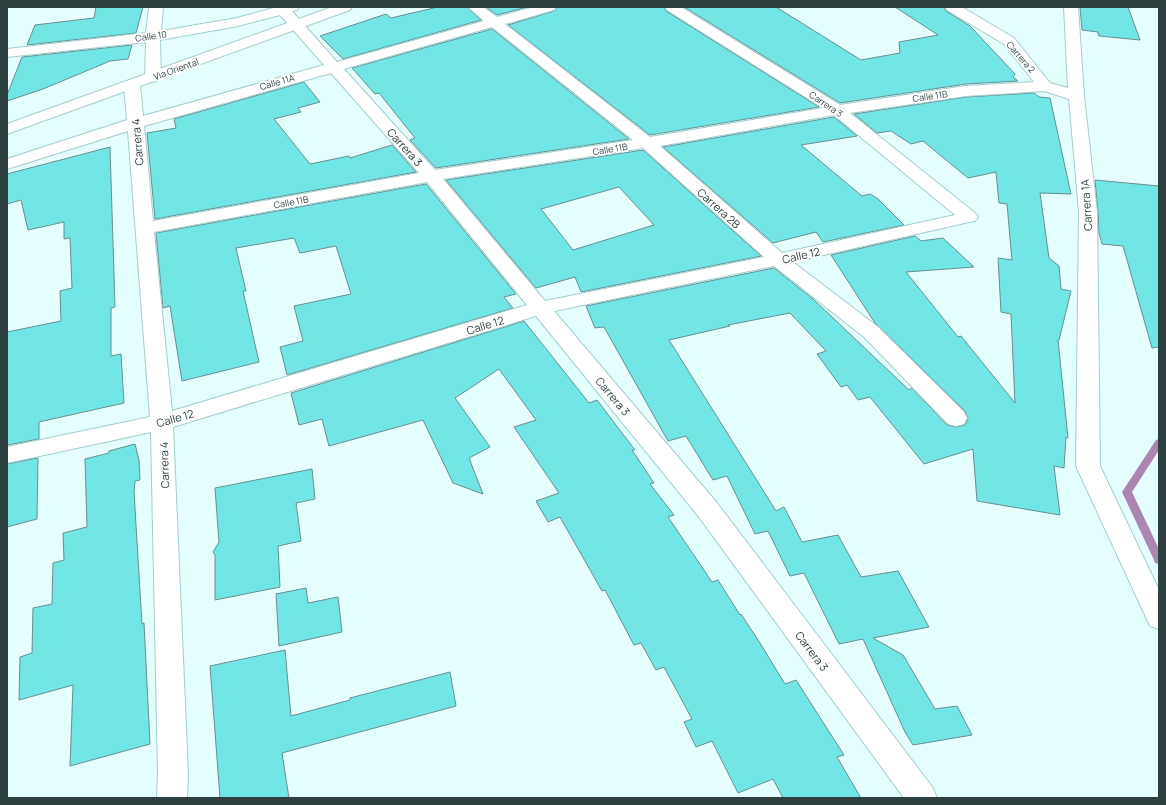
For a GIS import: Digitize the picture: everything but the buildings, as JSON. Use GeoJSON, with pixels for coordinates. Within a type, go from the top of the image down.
{"type":"FeatureCollection","features":[{"type":"Feature","properties":{"kind":"street"},"geometry":{"type":"LineString","coordinates":[[153,77],[153,37],[156,7]]}},
{"type":"Feature","properties":{"kind":"street","name":"Via Oriental"},"geometry":{"type":"LineString","coordinates":[[7,129],[346,7]]}},
{"type":"Feature","properties":{"kind":"street","name":"Carrera 2B"},"geometry":{"type":"LineString","coordinates":[[475,7],[496,22],[647,143],[778,260],[871,332],[956,418]]}},
{"type":"Feature","properties":{"kind":"street","name":"Calle 11A"},"geometry":{"type":"LineString","coordinates":[[7,164],[135,122],[549,7]]}},
{"type":"Feature","properties":{"kind":"street","name":"Carrera 3"},"geometry":{"type":"LineString","coordinates":[[672,7],[837,110],[969,217]]}},
{"type":"Feature","properties":{"kind":"street","name":"Carrera 2"},"geometry":{"type":"LineString","coordinates":[[952,7],[1009,41],[1045,86]]}},
{"type":"Feature","properties":{"kind":"street","name":"Carrera 1A"},"geometry":{"type":"LineString","coordinates":[[1071,7],[1076,96],[1088,212],[1088,466],[1159,618]]}},
{"type":"Feature","properties":{"kind":"street","name":"Calle 10"},"geometry":{"type":"LineString","coordinates":[[7,53],[153,37],[238,22],[287,9]]}},
{"type":"Feature","properties":{"kind":"street","name":"Carrera 3"},"geometry":{"type":"LineString","coordinates":[[287,9],[297,25],[431,176],[708,510],[922,798]]}},
{"type":"Feature","properties":{"kind":"street","name":"Carrera 4"},"geometry":{"type":"LineString","coordinates":[[132,85],[162,422],[173,773],[172,798]]}},
{"type":"Feature","properties":{"kind":"street","name":"Calle 11B"},"geometry":{"type":"LineString","coordinates":[[145,228],[431,176],[647,143],[837,110],[966,91],[1045,86],[1076,96]]}},
{"type":"Feature","properties":{"kind":"street","name":"Calle 12"},"geometry":{"type":"LineString","coordinates":[[7,455],[162,422],[540,308],[778,260],[969,217]]}},
{"type":"Feature","properties":{"kind":"waterway"},"geometry":{"type":"LineString","coordinates":[[1159,442],[1127,492],[1159,560]]}}]}
